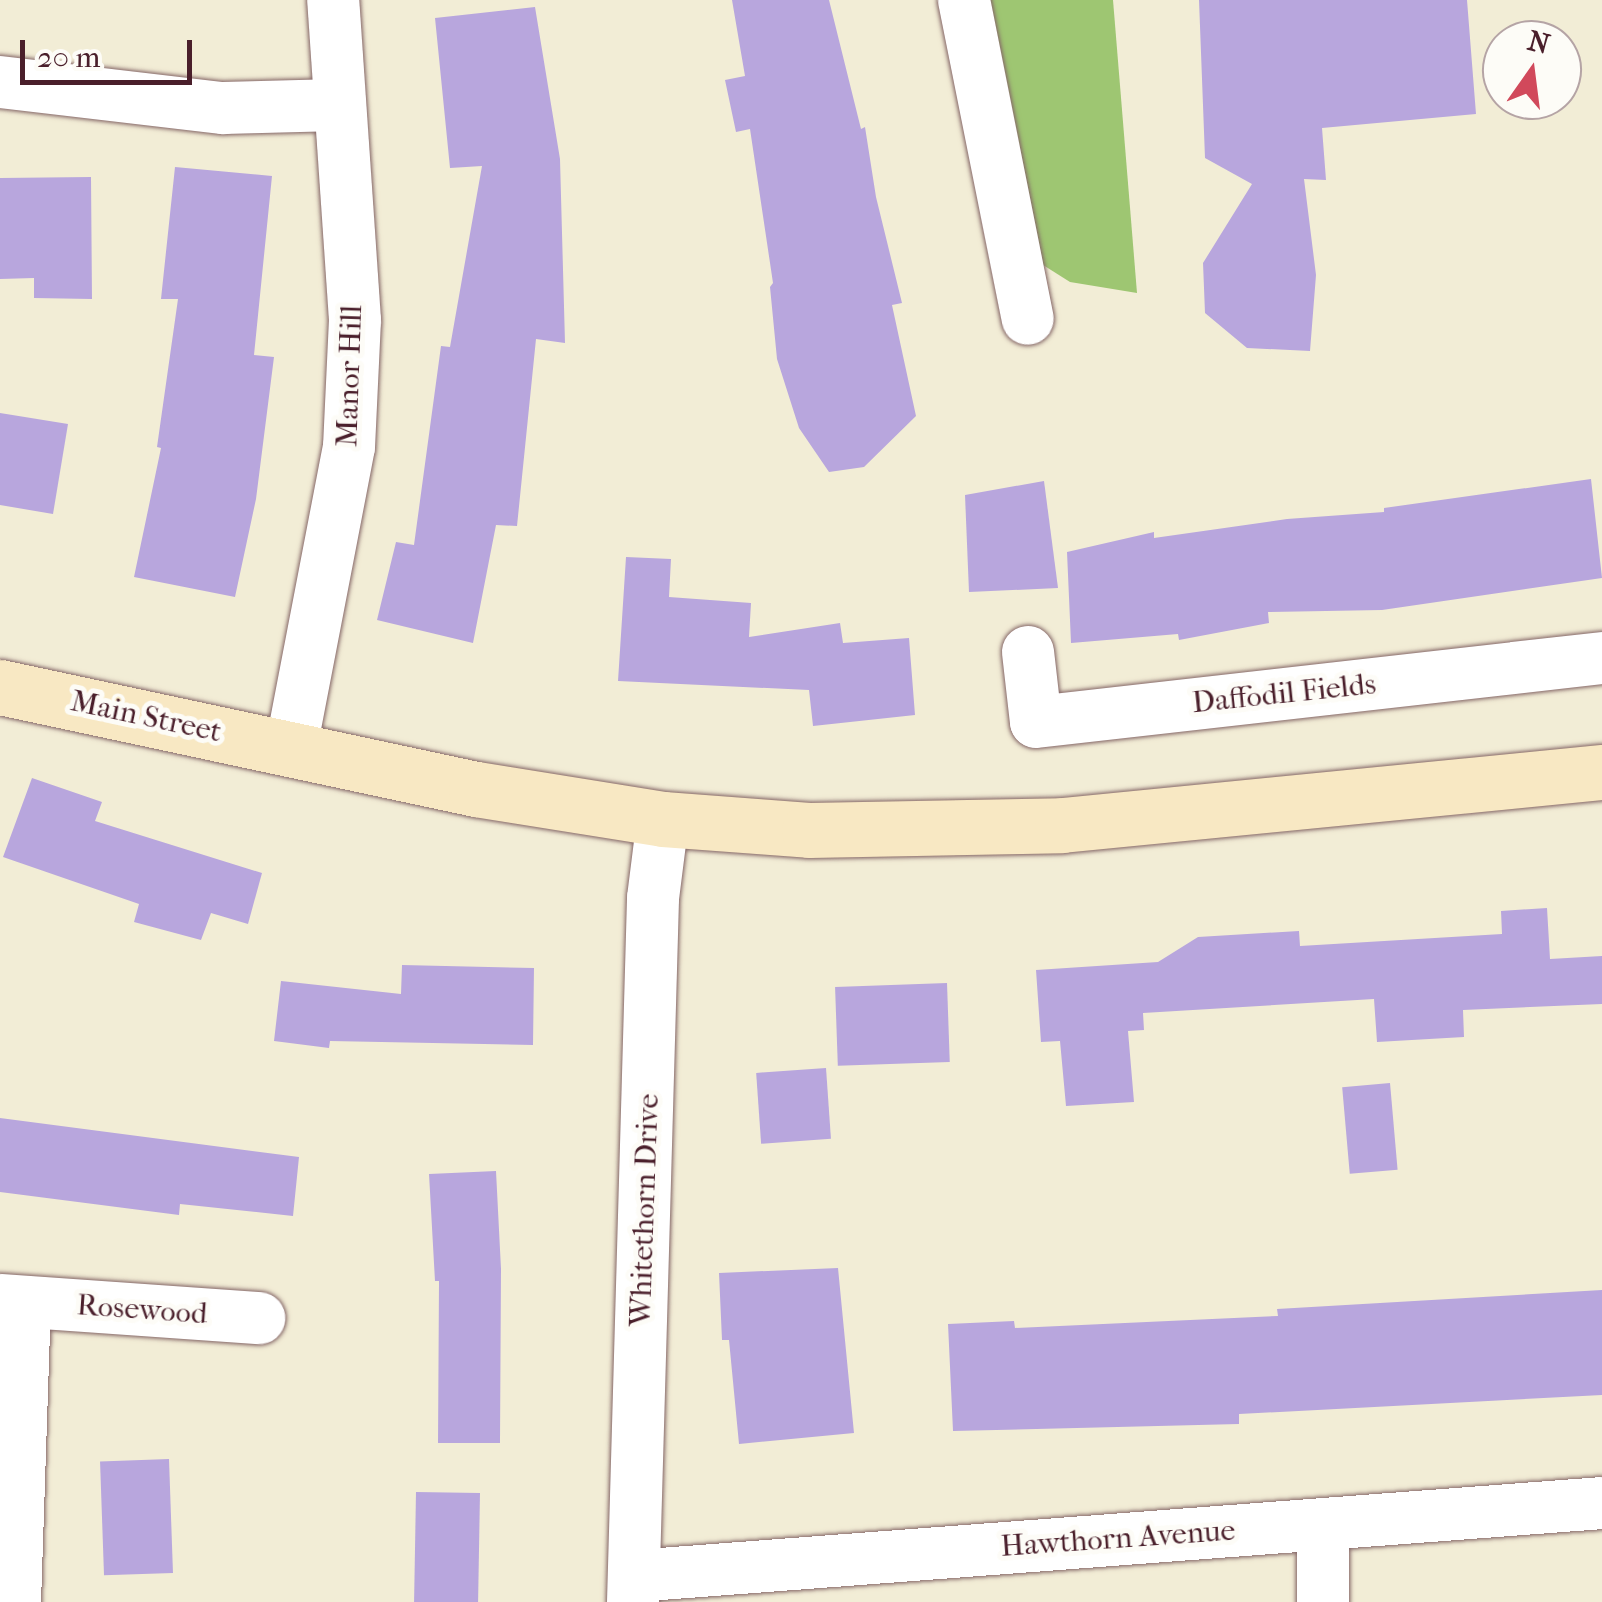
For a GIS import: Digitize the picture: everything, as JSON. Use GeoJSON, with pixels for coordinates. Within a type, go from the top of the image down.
{"type":"FeatureCollection","features":[{"type":"Feature","properties":{"kind":"main road","name":"Main Street"},"geometry":{"type":"LineString","coordinates":[[0,687],[476,789],[663,819],[809,830],[1002,828],[1602,772]]}},
{"type":"Feature","properties":{"kind":"street","name":"Manor Hill"},"geometry":{"type":"LineString","coordinates":[[291,748],[349,447],[355,320],[333,0]]}},
{"type":"Feature","properties":{"kind":"street"},"geometry":{"type":"LineString","coordinates":[[964,0],[1028,320]]}},
{"type":"Feature","properties":{"kind":"street"},"geometry":{"type":"LineString","coordinates":[[0,82],[222,108],[338,105]]}},
{"type":"Feature","properties":{"kind":"street","name":"Daffodil Fields"},"geometry":{"type":"LineString","coordinates":[[1028,652],[1036,722],[1602,658]]}},
{"type":"Feature","properties":{"kind":"street","name":"Whitethorn Drive"},"geometry":{"type":"LineString","coordinates":[[634,1589],[654,898],[663,819]]}},
{"type":"Feature","properties":{"kind":"street","name":"Rosewood"},"geometry":{"type":"LineString","coordinates":[[15,1602],[12,1301],[259,1318]]}},
{"type":"Feature","properties":{"kind":"street","name":"Hawthorn Avenue"},"geometry":{"type":"LineString","coordinates":[[634,1589],[1323,1524],[1602,1502]]}},
{"type":"Feature","properties":{"kind":"street"},"geometry":{"type":"LineString","coordinates":[[1323,1524],[1323,1602]]}},
{"type":"Feature","properties":{"kind":"green space"},"geometry":{"type":"Polygon","coordinates":[[[986,0],[1113,0],[1137,293],[1070,282],[1032,258],[986,0]]]}},
{"type":"Feature","properties":{"kind":"building"},"geometry":{"type":"Polygon","coordinates":[[[732,0],[829,0],[861,129],[865,127],[876,197],[902,303],[892,305],[916,416],[864,467],[829,472],[799,428],[777,359],[770,287],[773,283],[750,129],[736,132],[725,80],[745,76],[732,0]]]}},
{"type":"Feature","properties":{"kind":"building"},"geometry":{"type":"Polygon","coordinates":[[[1199,0],[1467,0],[1476,114],[1322,128],[1326,180],[1304,179],[1316,275],[1310,351],[1247,348],[1205,313],[1203,263],[1252,184],[1205,158],[1199,0]]]}},
{"type":"Feature","properties":{"kind":"building"},"geometry":{"type":"Polygon","coordinates":[[[535,7],[560,159],[565,343],[536,339],[517,526],[496,525],[473,643],[377,620],[396,542],[414,545],[441,346],[450,347],[482,166],[450,168],[435,18],[535,7]]]}},
{"type":"Feature","properties":{"kind":"building"},"geometry":{"type":"Polygon","coordinates":[[[175,167],[272,176],[254,355],[274,357],[256,499],[235,597],[134,577],[161,448],[157,447],[178,299],[161,299],[175,167]]]}},
{"type":"Feature","properties":{"kind":"building"},"geometry":{"type":"Polygon","coordinates":[[[91,177],[92,299],[34,298],[34,278],[0,279],[0,178],[91,177]]]}},
{"type":"Feature","properties":{"kind":"building"},"geometry":{"type":"Polygon","coordinates":[[[0,413],[68,424],[53,514],[0,505],[0,413]]]}},
{"type":"Feature","properties":{"kind":"building"},"geometry":{"type":"Polygon","coordinates":[[[1591,479],[1602,578],[1382,610],[1268,612],[1269,623],[1179,640],[1178,634],[1071,643],[1067,552],[1154,532],[1154,538],[1287,519],[1384,512],[1384,508],[1591,479]]]}},
{"type":"Feature","properties":{"kind":"building"},"geometry":{"type":"Polygon","coordinates":[[[1044,481],[1058,588],[969,592],[965,495],[1044,481]]]}},
{"type":"Feature","properties":{"kind":"building"},"geometry":{"type":"Polygon","coordinates":[[[626,557],[671,559],[669,597],[751,603],[749,637],[840,623],[843,643],[909,638],[915,715],[813,726],[809,690],[618,681],[626,557]]]}},
{"type":"Feature","properties":{"kind":"building"},"geometry":{"type":"Polygon","coordinates":[[[32,778],[102,802],[95,821],[262,873],[248,924],[211,913],[201,940],[134,922],[139,904],[3,857],[32,778]]]}},
{"type":"Feature","properties":{"kind":"building"},"geometry":{"type":"Polygon","coordinates":[[[1547,908],[1550,959],[1602,956],[1602,1004],[1463,1010],[1464,1037],[1377,1042],[1374,999],[1143,1013],[1144,1030],[1128,1031],[1134,1102],[1066,1106],[1060,1041],[1041,1042],[1036,970],[1158,962],[1198,937],[1299,931],[1300,946],[1502,934],[1501,911],[1547,908]]]}},
{"type":"Feature","properties":{"kind":"building"},"geometry":{"type":"Polygon","coordinates":[[[402,965],[534,968],[533,1045],[330,1041],[329,1048],[274,1041],[281,981],[401,994],[402,965]]]}},
{"type":"Feature","properties":{"kind":"building"},"geometry":{"type":"Polygon","coordinates":[[[947,983],[950,1062],[838,1066],[835,987],[947,983]]]}},
{"type":"Feature","properties":{"kind":"building"},"geometry":{"type":"Polygon","coordinates":[[[826,1068],[831,1139],[761,1144],[756,1073],[826,1068]]]}},
{"type":"Feature","properties":{"kind":"building"},"geometry":{"type":"Polygon","coordinates":[[[1390,1083],[1398,1170],[1350,1174],[1342,1087],[1390,1083]]]}},
{"type":"Feature","properties":{"kind":"building"},"geometry":{"type":"Polygon","coordinates":[[[0,1118],[299,1157],[293,1216],[180,1204],[179,1215],[0,1192],[0,1118]]]}},
{"type":"Feature","properties":{"kind":"building"},"geometry":{"type":"Polygon","coordinates":[[[496,1171],[501,1269],[500,1443],[438,1443],[439,1281],[435,1281],[429,1174],[496,1171]]]}},
{"type":"Feature","properties":{"kind":"building"},"geometry":{"type":"Polygon","coordinates":[[[838,1268],[854,1433],[739,1444],[729,1340],[722,1340],[719,1273],[838,1268]]]}},
{"type":"Feature","properties":{"kind":"building"},"geometry":{"type":"Polygon","coordinates":[[[1602,1290],[1602,1395],[1239,1414],[1239,1424],[953,1431],[948,1324],[1014,1321],[1015,1328],[1278,1316],[1277,1309],[1602,1290]]]}},
{"type":"Feature","properties":{"kind":"building"},"geometry":{"type":"Polygon","coordinates":[[[169,1459],[173,1573],[104,1575],[100,1461],[169,1459]]]}},
{"type":"Feature","properties":{"kind":"building"},"geometry":{"type":"Polygon","coordinates":[[[416,1492],[480,1493],[478,1602],[414,1602],[416,1492]]]}}]}
